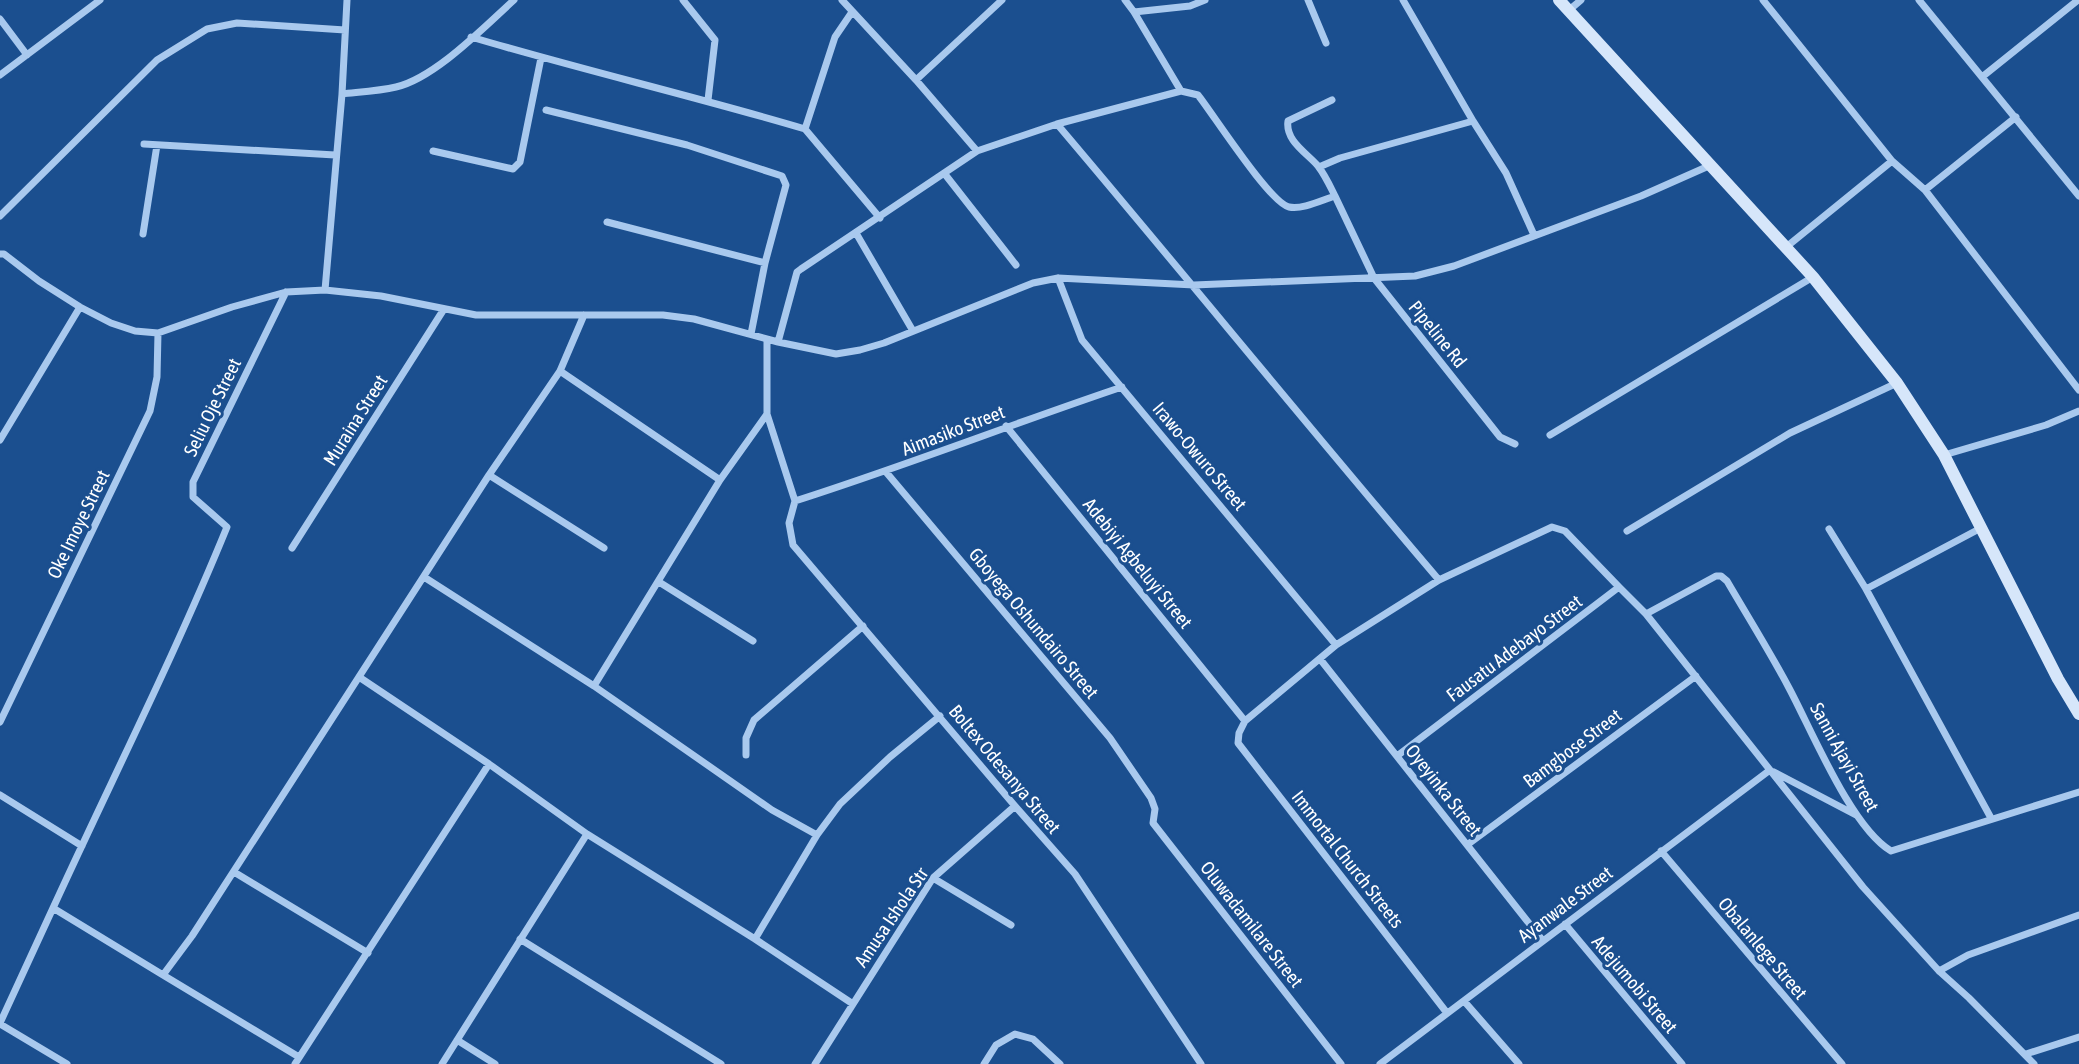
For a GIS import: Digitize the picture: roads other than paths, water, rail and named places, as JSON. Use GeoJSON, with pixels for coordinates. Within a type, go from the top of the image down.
{"type":"FeatureCollection","features":[{"type":"Feature","properties":{"kind":"main road"},"geometry":{"type":"LineString","coordinates":[[1559,0],[1567,12],[1812,277],[1897,383],[1944,455],[2058,679],[2079,714]]}},
{"type":"Feature","properties":{"kind":"street"},"geometry":{"type":"LineString","coordinates":[[0,75],[100,0]]}},
{"type":"Feature","properties":{"kind":"street"},"geometry":{"type":"LineString","coordinates":[[325,289],[342,94],[347,0]]}},
{"type":"Feature","properties":{"kind":"street"},"geometry":{"type":"LineString","coordinates":[[342,94],[396,87],[415,80],[433,69],[514,0]]}},
{"type":"Feature","properties":{"kind":"street"},"geometry":{"type":"LineString","coordinates":[[683,0],[715,40],[708,100]]}},
{"type":"Feature","properties":{"kind":"street"},"geometry":{"type":"LineString","coordinates":[[842,0],[977,151]]}},
{"type":"Feature","properties":{"kind":"street"},"geometry":{"type":"LineString","coordinates":[[916,80],[1003,0]]}},
{"type":"Feature","properties":{"kind":"street"},"geometry":{"type":"LineString","coordinates":[[1125,0],[1181,91]]}},
{"type":"Feature","properties":{"kind":"street"},"geometry":{"type":"LineString","coordinates":[[1134,12],[1190,6],[1205,0]]}},
{"type":"Feature","properties":{"kind":"street"},"geometry":{"type":"LineString","coordinates":[[1308,0],[1326,43]]}},
{"type":"Feature","properties":{"kind":"street"},"geometry":{"type":"LineString","coordinates":[[1404,0],[1473,121],[1507,173],[1534,235]]}},
{"type":"Feature","properties":{"kind":"street"},"geometry":{"type":"LineString","coordinates":[[1567,12],[1581,0]]}},
{"type":"Feature","properties":{"kind":"street"},"geometry":{"type":"LineString","coordinates":[[1763,0],[1892,161],[1925,190],[2079,390]]}},
{"type":"Feature","properties":{"kind":"street"},"geometry":{"type":"LineString","coordinates":[[1919,0],[2079,196]]}},
{"type":"Feature","properties":{"kind":"street"},"geometry":{"type":"LineString","coordinates":[[1982,77],[2078,2]]}},
{"type":"Feature","properties":{"kind":"street"},"geometry":{"type":"LineString","coordinates":[[805,129],[835,37],[852,12]]}},
{"type":"Feature","properties":{"kind":"street"},"geometry":{"type":"LineString","coordinates":[[0,19],[27,55]]}},
{"type":"Feature","properties":{"kind":"street"},"geometry":{"type":"LineString","coordinates":[[0,216],[157,60],[207,29],[237,23],[345,30]]}},
{"type":"Feature","properties":{"kind":"street"},"geometry":{"type":"LineString","coordinates":[[471,37],[541,58],[708,100],[805,129],[880,218]]}},
{"type":"Feature","properties":{"kind":"street"},"geometry":{"type":"LineString","coordinates":[[433,151],[513,169],[517,166],[541,58]]}},
{"type":"Feature","properties":{"kind":"street"},"geometry":{"type":"LineString","coordinates":[[778,342],[797,272],[977,151],[1057,124],[1181,91],[1198,95],[1242,159],[1280,204],[1294,208],[1335,196]]}},
{"type":"Feature","properties":{"kind":"street","name":"Pipeline Rd"},"geometry":{"type":"LineString","coordinates":[[1332,100],[1288,121],[1289,134],[1299,149],[1319,167],[1374,278],[1500,437],[1515,444]]}},
{"type":"Feature","properties":{"kind":"street"},"geometry":{"type":"LineString","coordinates":[[545,110],[687,145],[782,176],[786,185],[765,263],[751,334]]}},
{"type":"Feature","properties":{"kind":"street"},"geometry":{"type":"LineString","coordinates":[[1925,190],[2016,117]]}},
{"type":"Feature","properties":{"kind":"street"},"geometry":{"type":"LineString","coordinates":[[1319,167],[1340,158],[1473,121]]}},
{"type":"Feature","properties":{"kind":"street"},"geometry":{"type":"LineString","coordinates":[[1057,124],[1439,580]]}},
{"type":"Feature","properties":{"kind":"street"},"geometry":{"type":"LineString","coordinates":[[144,145],[335,155]]}},
{"type":"Feature","properties":{"kind":"street"},"geometry":{"type":"LineString","coordinates":[[143,234],[157,145]]}},
{"type":"Feature","properties":{"kind":"street"},"geometry":{"type":"LineString","coordinates":[[1785,248],[1892,161]]}},
{"type":"Feature","properties":{"kind":"street"},"geometry":{"type":"LineString","coordinates":[[0,244],[2,254],[39,281],[80,307],[111,323],[135,331],[158,333],[232,307],[286,292],[325,289],[381,296],[476,315],[663,315],[694,319],[778,342],[836,354],[860,350],[1034,283],[1058,278],[1194,285],[1415,276],[1454,266],[1641,196],[1711,165]]}},
{"type":"Feature","properties":{"kind":"street"},"geometry":{"type":"LineString","coordinates":[[944,173],[1016,265]]}},
{"type":"Feature","properties":{"kind":"street"},"geometry":{"type":"LineString","coordinates":[[607,222],[765,263]]}},
{"type":"Feature","properties":{"kind":"street"},"geometry":{"type":"LineString","coordinates":[[856,233],[913,331]]}},
{"type":"Feature","properties":{"kind":"street"},"geometry":{"type":"LineString","coordinates":[[1550,435],[1812,277]]}},
{"type":"Feature","properties":{"kind":"street","name":"Irawo-Owuro Street"},"geometry":{"type":"LineString","coordinates":[[1058,278],[1082,340],[1336,645]]}},
{"type":"Feature","properties":{"kind":"street","name":"Seliu Oje Street"},"geometry":{"type":"LineString","coordinates":[[82,846],[185,628],[227,527],[193,498],[193,482],[286,292]]}},
{"type":"Feature","properties":{"kind":"street"},"geometry":{"type":"LineString","coordinates":[[0,440],[80,307]]}},
{"type":"Feature","properties":{"kind":"street","name":"Muraina Street"},"geometry":{"type":"LineString","coordinates":[[292,548],[444,309]]}},
{"type":"Feature","properties":{"kind":"street"},"geometry":{"type":"LineString","coordinates":[[163,975],[192,936],[489,475],[560,372],[584,315]]}},
{"type":"Feature","properties":{"kind":"street","name":"Oke Imoye Street"},"geometry":{"type":"LineString","coordinates":[[0,722],[150,411],[157,377],[158,333]]}},
{"type":"Feature","properties":{"kind":"street"},"geometry":{"type":"LineString","coordinates":[[767,339],[767,414],[795,501]]}},
{"type":"Feature","properties":{"kind":"street"},"geometry":{"type":"LineString","coordinates":[[560,372],[720,480]]}},
{"type":"Feature","properties":{"kind":"street"},"geometry":{"type":"LineString","coordinates":[[1627,531],[1790,433],[1897,383]]}},
{"type":"Feature","properties":{"kind":"street","name":"Aimasiko Street"},"geometry":{"type":"LineString","coordinates":[[795,501],[886,472],[1006,426],[1122,387]]}},
{"type":"Feature","properties":{"kind":"street"},"geometry":{"type":"LineString","coordinates":[[1944,455],[2046,425],[2079,411]]}},
{"type":"Feature","properties":{"kind":"street"},"geometry":{"type":"LineString","coordinates":[[594,686],[720,480],[767,414]]}},
{"type":"Feature","properties":{"kind":"street","name":"Adebiyi Agbeluyi Street"},"geometry":{"type":"LineString","coordinates":[[1006,426],[1245,721]]}},
{"type":"Feature","properties":{"kind":"street","name":"Gboyega Oshundairo Street"},"geometry":{"type":"LineString","coordinates":[[886,472],[1110,738],[1152,798]]}},
{"type":"Feature","properties":{"kind":"street"},"geometry":{"type":"LineString","coordinates":[[489,475],[604,548]]}},
{"type":"Feature","properties":{"kind":"street","name":"Boltex Odesanya Street"},"geometry":{"type":"LineString","coordinates":[[795,501],[789,523],[793,545],[1075,874],[1201,1064]]}},
{"type":"Feature","properties":{"kind":"street"},"geometry":{"type":"LineString","coordinates":[[1245,721],[1336,645],[1439,580],[1552,527],[1564,531],[1646,614],[1863,887],[1939,971],[2034,1064]]}},
{"type":"Feature","properties":{"kind":"street"},"geometry":{"type":"LineString","coordinates":[[1866,589],[1981,528]]}},
{"type":"Feature","properties":{"kind":"street"},"geometry":{"type":"LineString","coordinates":[[1829,529],[1866,589],[1991,818]]}},
{"type":"Feature","properties":{"kind":"street","name":"Sanni Ajayi Street"},"geometry":{"type":"LineString","coordinates":[[1646,614],[1716,576],[1727,581],[1788,686],[1856,816],[1891,850],[2079,792]]}},
{"type":"Feature","properties":{"kind":"street"},"geometry":{"type":"LineString","coordinates":[[424,577],[594,686],[772,810],[817,835]]}},
{"type":"Feature","properties":{"kind":"street"},"geometry":{"type":"LineString","coordinates":[[659,582],[753,641]]}},
{"type":"Feature","properties":{"kind":"street","name":"Fausatu Adebayo Street"},"geometry":{"type":"LineString","coordinates":[[1397,756],[1619,587]]}},
{"type":"Feature","properties":{"kind":"street"},"geometry":{"type":"LineString","coordinates":[[746,755],[746,738],[754,720],[863,626]]}},
{"type":"Feature","properties":{"kind":"street","name":"Oyeyinka Street"},"geometry":{"type":"LineString","coordinates":[[1320,659],[1543,941]]}},
{"type":"Feature","properties":{"kind":"street","name":"Bamgbose Street"},"geometry":{"type":"LineString","coordinates":[[1467,845],[1696,676]]}},
{"type":"Feature","properties":{"kind":"street"},"geometry":{"type":"LineString","coordinates":[[359,677],[587,834],[853,1004]]}},
{"type":"Feature","properties":{"kind":"street"},"geometry":{"type":"LineString","coordinates":[[755,939],[817,835],[840,804],[890,757],[940,716]]}},
{"type":"Feature","properties":{"kind":"street","name":"Immortal Church Streets"},"geometry":{"type":"LineString","coordinates":[[1245,721],[1238,743],[1447,1013]]}},
{"type":"Feature","properties":{"kind":"street"},"geometry":{"type":"LineString","coordinates":[[53,908],[297,1061],[489,764]]}},
{"type":"Feature","properties":{"kind":"street"},"geometry":{"type":"LineString","coordinates":[[1770,770],[1856,816]]}},
{"type":"Feature","properties":{"kind":"street","name":"Ayanwale Street"},"geometry":{"type":"LineString","coordinates":[[1380,1064],[1770,770]]}},
{"type":"Feature","properties":{"kind":"street"},"geometry":{"type":"LineString","coordinates":[[0,795],[82,846],[0,1024],[67,1064]]}},
{"type":"Feature","properties":{"kind":"street","name":"Oluwadamilare Street"},"geometry":{"type":"LineString","coordinates":[[1152,798],[1155,809],[1153,823],[1341,1064]]}},
{"type":"Feature","properties":{"kind":"street","name":"Amusa Ishola Str"},"geometry":{"type":"LineString","coordinates":[[815,1064],[933,878],[1015,806]]}},
{"type":"Feature","properties":{"kind":"street"},"geometry":{"type":"LineString","coordinates":[[442,1064],[587,834]]}},
{"type":"Feature","properties":{"kind":"street","name":"Obalanlege Street"},"geometry":{"type":"LineString","coordinates":[[1661,851],[1842,1064]]}},
{"type":"Feature","properties":{"kind":"street"},"geometry":{"type":"LineString","coordinates":[[234,872],[368,953]]}},
{"type":"Feature","properties":{"kind":"street"},"geometry":{"type":"LineString","coordinates":[[933,878],[1011,925]]}},
{"type":"Feature","properties":{"kind":"street"},"geometry":{"type":"LineString","coordinates":[[1939,971],[1968,954],[2079,915]]}},
{"type":"Feature","properties":{"kind":"street","name":"Adejumobi Street"},"geometry":{"type":"LineString","coordinates":[[1565,924],[1682,1064]]}},
{"type":"Feature","properties":{"kind":"street"},"geometry":{"type":"LineString","coordinates":[[520,939],[721,1064]]}},
{"type":"Feature","properties":{"kind":"street"},"geometry":{"type":"LineString","coordinates":[[1464,1001],[1519,1064]]}},
{"type":"Feature","properties":{"kind":"street"},"geometry":{"type":"LineString","coordinates":[[984,1064],[996,1045],[1015,1034],[1032,1039],[1060,1064]]}},
{"type":"Feature","properties":{"kind":"street"},"geometry":{"type":"LineString","coordinates":[[2026,1054],[2079,1037]]}},
{"type":"Feature","properties":{"kind":"street"},"geometry":{"type":"LineString","coordinates":[[457,1040],[495,1064]]}}]}
